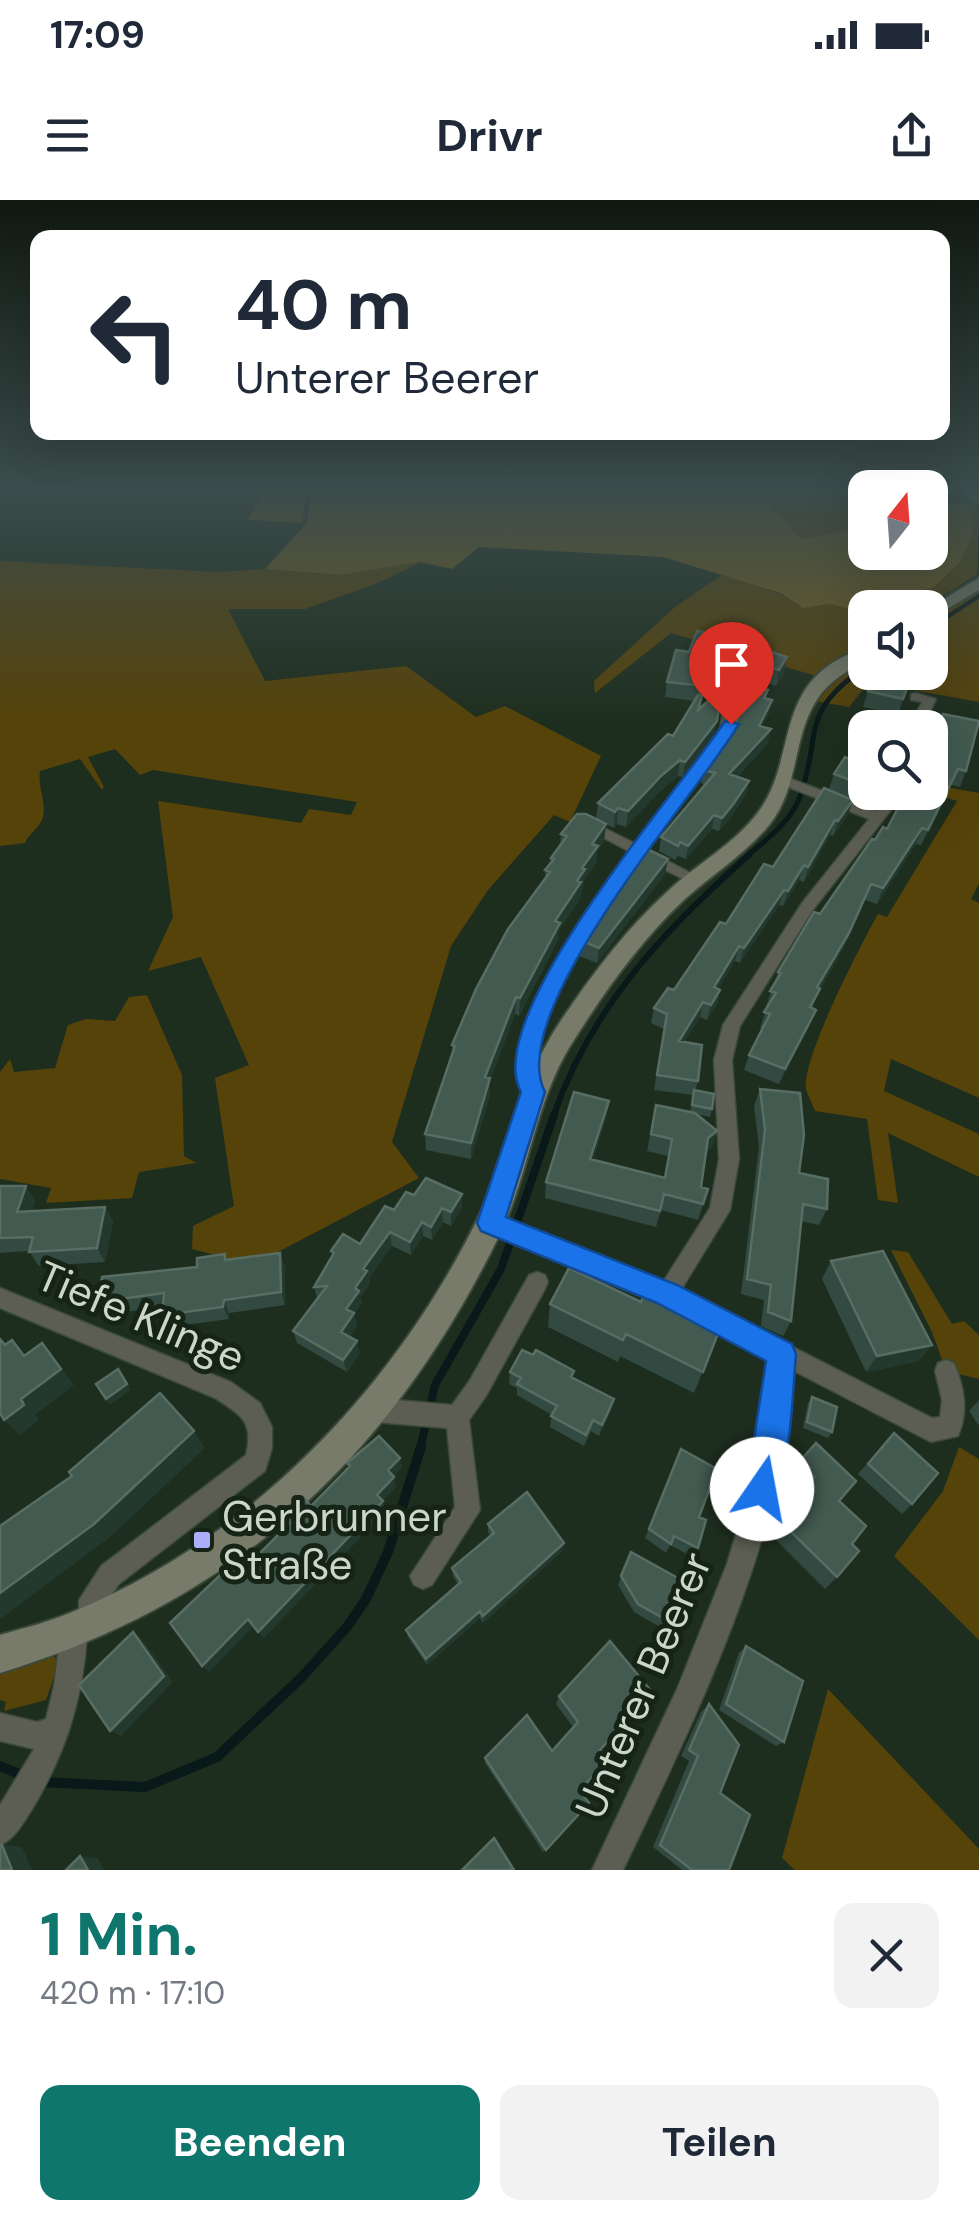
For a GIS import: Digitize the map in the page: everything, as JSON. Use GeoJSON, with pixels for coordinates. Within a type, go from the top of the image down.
{"type":"FeatureCollection","features":[{"type":"Feature","properties":{"kind":"street"},"geometry":{"type":"LineString","coordinates":[[948,603],[979,583]]}},
{"type":"Feature","properties":{"kind":"street"},"geometry":{"type":"LineString","coordinates":[[533,1092],[524,1077],[528,1040],[544,998],[595,910],[708,761],[731,724],[725,676],[732,655]]}},
{"type":"Feature","properties":{"kind":"street"},"geometry":{"type":"LineString","coordinates":[[0,1654],[83,1628],[212,1558],[290,1496],[374,1410],[448,1303],[491,1223],[533,1092],[585,1005],[647,926],[766,817],[786,781],[805,704],[819,685],[848,665]]}},
{"type":"Feature","properties":{"kind":"street"},"geometry":{"type":"LineString","coordinates":[[915,696],[946,703]]}},
{"type":"Feature","properties":{"kind":"street"},"geometry":{"type":"LineString","coordinates":[[925,710],[930,700]]}},
{"type":"Feature","properties":{"kind":"street"},"geometry":{"type":"LineString","coordinates":[[786,781],[878,817]]}},
{"type":"Feature","properties":{"kind":"street"},"geometry":{"type":"LineString","coordinates":[[667,1294],[720,1210],[729,1159],[724,1060],[732,1026],[807,906],[884,810]]}},
{"type":"Feature","properties":{"kind":"street"},"geometry":{"type":"LineString","coordinates":[[581,822],[694,879]]}},
{"type":"Feature","properties":{"kind":"street"},"geometry":{"type":"LineString","coordinates":[[491,1223],[667,1294],[932,1430],[950,1428],[954,1400],[946,1370]]}},
{"type":"Feature","properties":{"kind":"street"},"geometry":{"type":"LineString","coordinates":[[374,1410],[450,1416],[478,1388],[536,1282]]}},
{"type":"Feature","properties":{"kind":"street","name":"Tiefe Klinge"},"geometry":{"type":"LineString","coordinates":[[0,1298],[224,1390],[254,1410],[264,1436],[256,1462],[110,1575],[92,1600],[58,1729],[45,1760],[0,1830]]}},
{"type":"Feature","properties":{"kind":"street","name":"Unterer Beerer"},"geometry":{"type":"LineString","coordinates":[[607,1870],[707,1645],[756,1517],[773,1433],[782,1354]]}},
{"type":"Feature","properties":{"kind":"street"},"geometry":{"type":"LineString","coordinates":[[423,1576],[468,1510],[450,1416]]}},
{"type":"Feature","properties":{"kind":"street"},"geometry":{"type":"LineString","coordinates":[[0,1727],[37,1736],[58,1729]]}},
{"type":"Feature","properties":{"kind":"shaded area"},"geometry":{"type":"Polygon","coordinates":[[[0,567],[218,572],[265,569],[342,575],[411,567],[305,609],[228,609],[265,681],[406,666],[476,717],[505,706],[601,756],[570,822],[554,815],[488,890],[451,946],[392,1142],[419,1178],[253,1265],[192,1249],[193,1226],[234,1206],[215,1078],[249,1065],[201,957],[148,971],[173,917],[158,801],[301,823],[309,809],[351,815],[357,802],[153,770],[140,775],[115,749],[88,757],[104,787],[102,790],[80,759],[40,771],[44,810],[41,822],[25,843],[0,846],[0,567]]]}},
{"type":"Feature","properties":{"kind":"shaded area"},"geometry":{"type":"Polygon","coordinates":[[[390,567],[342,575],[265,569],[390,567]]]}},
{"type":"Feature","properties":{"kind":"shaded area"},"geometry":{"type":"Polygon","coordinates":[[[695,567],[948,570],[955,567],[934,587],[925,590],[848,590],[848,608],[831,604],[803,608],[780,593],[695,567]]]}},
{"type":"Feature","properties":{"kind":"shaded area"},"geometry":{"type":"Polygon","coordinates":[[[948,567],[977,567],[977,574],[948,593],[925,590],[934,587],[942,570],[948,567]]]}},
{"type":"Feature","properties":{"kind":"shaded area"},"geometry":{"type":"Polygon","coordinates":[[[723,574],[780,594],[803,608],[831,604],[848,606],[848,655],[813,679],[813,675],[671,633],[595,693],[594,681],[675,607],[723,574]]]}},
{"type":"Feature","properties":{"kind":"shaded area"},"geometry":{"type":"Polygon","coordinates":[[[979,590],[979,702],[913,690],[948,690],[948,609],[979,590]]]}},
{"type":"Feature","properties":{"kind":"shaded area"},"geometry":{"type":"Polygon","coordinates":[[[848,671],[848,690],[863,690],[849,707],[811,700],[822,687],[848,671]]]}},
{"type":"Feature","properties":{"kind":"shaded area"},"geometry":{"type":"Polygon","coordinates":[[[948,787],[979,793],[979,884],[971,899],[979,903],[979,1098],[891,1059],[884,1091],[979,1134],[979,1177],[888,1133],[898,1203],[878,1200],[867,1119],[815,1111],[806,1089],[807,1074],[834,1002],[878,914],[887,917],[957,801],[948,798],[948,787]]]}},
{"type":"Feature","properties":{"kind":"shaded area"},"geometry":{"type":"Polygon","coordinates":[[[147,995],[182,1075],[184,1156],[196,1163],[139,1172],[132,1198],[46,1203],[51,1188],[0,1179],[0,1072],[10,1059],[14,1072],[55,1068],[68,1025],[86,1019],[115,1021],[129,997],[147,995]]]}},
{"type":"Feature","properties":{"kind":"shaded area"},"geometry":{"type":"Polygon","coordinates":[[[891,1250],[908,1252],[952,1324],[964,1321],[979,1335],[979,1379],[946,1371],[932,1332],[891,1250]]]}},
{"type":"Feature","properties":{"kind":"shaded area"},"geometry":{"type":"Polygon","coordinates":[[[959,1447],[979,1459],[979,1640],[894,1556],[943,1491],[959,1447]]]}},
{"type":"Feature","properties":{"kind":"shaded area"},"geometry":{"type":"Polygon","coordinates":[[[46,1656],[55,1657],[58,1665],[46,1700],[4,1711],[0,1671],[46,1656]]]}},
{"type":"Feature","properties":{"kind":"shaded area"},"geometry":{"type":"Polygon","coordinates":[[[828,1689],[979,1849],[979,1870],[795,1870],[782,1858],[828,1689]]]}},
{"type":"Feature","properties":{"kind":"building"},"geometry":{"type":"Polygon","coordinates":[[[697,631],[717,635],[704,686],[667,682],[676,650],[689,652],[697,631]]]}},
{"type":"Feature","properties":{"kind":"building"},"geometry":{"type":"Polygon","coordinates":[[[765,650],[787,657],[779,670],[753,661],[765,650]]]}},
{"type":"Feature","properties":{"kind":"building"},"geometry":{"type":"Polygon","coordinates":[[[741,686],[768,690],[764,698],[772,700],[759,726],[771,729],[729,774],[749,781],[734,803],[722,818],[714,815],[688,846],[680,842],[678,846],[661,837],[715,773],[703,770],[735,726],[741,686]]]}},
{"type":"Feature","properties":{"kind":"building"},"geometry":{"type":"Polygon","coordinates":[[[722,689],[717,721],[685,762],[680,760],[661,776],[628,811],[618,808],[615,812],[598,803],[668,734],[673,736],[698,695],[702,696],[698,710],[722,689]]]}},
{"type":"Feature","properties":{"kind":"building"},"geometry":{"type":"Polygon","coordinates":[[[868,690],[906,690],[903,699],[868,690]]]}},
{"type":"Feature","properties":{"kind":"building"},"geometry":{"type":"Polygon","coordinates":[[[948,715],[979,721],[966,771],[958,769],[948,789],[948,715]]]}},
{"type":"Feature","properties":{"kind":"building"},"geometry":{"type":"Polygon","coordinates":[[[845,757],[848,758],[848,779],[834,774],[845,757]]]}},
{"type":"Feature","properties":{"kind":"building"},"geometry":{"type":"Polygon","coordinates":[[[824,788],[848,798],[848,807],[835,820],[808,867],[804,865],[788,891],[784,890],[744,948],[739,946],[714,987],[720,990],[711,1005],[703,1002],[679,1041],[702,1045],[698,1081],[657,1075],[667,1014],[654,1008],[668,988],[674,990],[720,922],[726,924],[764,864],[773,867],[824,788]]]}},
{"type":"Feature","properties":{"kind":"building"},"geometry":{"type":"Polygon","coordinates":[[[897,810],[938,810],[928,830],[922,828],[883,888],[871,884],[849,933],[817,987],[820,989],[810,1007],[816,1010],[785,1069],[749,1055],[770,1014],[764,1012],[776,993],[770,991],[781,973],[778,972],[814,912],[820,914],[872,839],[883,827],[887,829],[897,810]]]}},
{"type":"Feature","properties":{"kind":"building"},"geometry":{"type":"Polygon","coordinates":[[[577,814],[606,824],[592,844],[598,846],[582,868],[585,869],[577,881],[581,882],[555,921],[560,923],[520,998],[516,997],[485,1077],[490,1078],[471,1143],[425,1134],[455,1046],[452,1045],[476,989],[508,929],[550,872],[545,870],[567,836],[561,834],[577,814]]]}},
{"type":"Feature","properties":{"kind":"building"},"geometry":{"type":"Polygon","coordinates":[[[649,850],[668,859],[599,948],[580,940],[639,855],[649,850]]]}},
{"type":"Feature","properties":{"kind":"building"},"geometry":{"type":"Polygon","coordinates":[[[760,1089],[800,1093],[804,1135],[799,1173],[828,1179],[827,1209],[803,1204],[791,1321],[768,1312],[771,1285],[747,1279],[765,1130],[760,1089]]]}},
{"type":"Feature","properties":{"kind":"building"},"geometry":{"type":"Polygon","coordinates":[[[694,1090],[714,1094],[712,1109],[692,1105],[694,1090]]]}},
{"type":"Feature","properties":{"kind":"building"},"geometry":{"type":"Polygon","coordinates":[[[574,1092],[609,1101],[590,1159],[665,1178],[672,1139],[651,1134],[656,1105],[695,1113],[717,1131],[708,1138],[701,1187],[708,1189],[703,1204],[664,1194],[660,1211],[546,1182],[574,1092]]]}},
{"type":"Feature","properties":{"kind":"building"},"geometry":{"type":"Polygon","coordinates":[[[426,1178],[462,1194],[451,1212],[442,1208],[431,1227],[422,1222],[410,1242],[390,1232],[363,1269],[367,1271],[355,1288],[359,1291],[346,1309],[354,1313],[341,1332],[357,1341],[343,1360],[293,1331],[327,1286],[314,1287],[343,1234],[360,1244],[385,1206],[394,1210],[406,1192],[414,1195],[426,1178]]]}},
{"type":"Feature","properties":{"kind":"building"},"geometry":{"type":"Polygon","coordinates":[[[0,1186],[26,1186],[17,1212],[105,1207],[97,1248],[29,1252],[33,1237],[0,1238],[0,1186]]]}},
{"type":"Feature","properties":{"kind":"building"},"geometry":{"type":"Polygon","coordinates":[[[883,1251],[932,1345],[877,1356],[831,1261],[883,1251]]]}},
{"type":"Feature","properties":{"kind":"building"},"geometry":{"type":"Polygon","coordinates":[[[280,1253],[281,1292],[224,1300],[223,1307],[177,1313],[177,1318],[162,1320],[164,1293],[99,1302],[102,1277],[197,1267],[197,1258],[225,1254],[225,1260],[280,1253]]]}},
{"type":"Feature","properties":{"kind":"building"},"geometry":{"type":"Polygon","coordinates":[[[569,1268],[641,1302],[644,1295],[719,1331],[703,1372],[626,1334],[623,1340],[550,1304],[569,1268]]]}},
{"type":"Feature","properties":{"kind":"building"},"geometry":{"type":"Polygon","coordinates":[[[0,1339],[5,1345],[12,1340],[24,1356],[42,1343],[61,1369],[21,1399],[24,1405],[4,1420],[0,1413],[0,1339]]]}},
{"type":"Feature","properties":{"kind":"building"},"geometry":{"type":"Polygon","coordinates":[[[522,1350],[533,1355],[536,1350],[574,1371],[571,1377],[614,1399],[602,1425],[593,1420],[586,1435],[551,1416],[557,1406],[517,1384],[521,1378],[510,1372],[522,1350]]]}},
{"type":"Feature","properties":{"kind":"building"},"geometry":{"type":"Polygon","coordinates":[[[118,1369],[127,1384],[106,1399],[96,1384],[118,1369]]]}},
{"type":"Feature","properties":{"kind":"building"},"geometry":{"type":"Polygon","coordinates":[[[160,1393],[194,1431],[94,1524],[0,1593],[0,1526],[72,1476],[69,1472],[160,1393]]]}},
{"type":"Feature","properties":{"kind":"building"},"geometry":{"type":"Polygon","coordinates":[[[812,1397],[837,1407],[832,1432],[807,1422],[812,1397]]]}},
{"type":"Feature","properties":{"kind":"building"},"geometry":{"type":"Polygon","coordinates":[[[894,1433],[938,1473],[912,1504],[868,1464],[894,1433]]]}},
{"type":"Feature","properties":{"kind":"building"},"geometry":{"type":"Polygon","coordinates":[[[379,1436],[400,1458],[388,1470],[394,1477],[377,1495],[383,1501],[258,1632],[248,1619],[202,1666],[170,1623],[240,1556],[248,1565],[290,1523],[284,1516],[303,1497],[311,1506],[350,1466],[347,1463],[379,1436]]]}},
{"type":"Feature","properties":{"kind":"building"},"geometry":{"type":"Polygon","coordinates":[[[816,1443],[856,1481],[839,1501],[866,1526],[852,1544],[859,1551],[837,1577],[778,1519],[814,1477],[799,1462],[816,1443]]]}},
{"type":"Feature","properties":{"kind":"building"},"geometry":{"type":"Polygon","coordinates":[[[681,1449],[717,1469],[699,1517],[706,1520],[698,1548],[674,1536],[671,1544],[649,1529],[681,1449]]]}},
{"type":"Feature","properties":{"kind":"building"},"geometry":{"type":"Polygon","coordinates":[[[527,1492],[564,1543],[483,1616],[480,1611],[426,1659],[406,1630],[461,1582],[452,1568],[494,1533],[488,1524],[527,1492]]]}},
{"type":"Feature","properties":{"kind":"building"},"geometry":{"type":"Polygon","coordinates":[[[631,1552],[685,1582],[670,1622],[638,1604],[621,1576],[631,1552]]]}},
{"type":"Feature","properties":{"kind":"building"},"geometry":{"type":"Polygon","coordinates":[[[133,1632],[164,1676],[110,1731],[79,1685],[133,1632]]]}},
{"type":"Feature","properties":{"kind":"building"},"geometry":{"type":"Polygon","coordinates":[[[610,1641],[651,1691],[600,1750],[607,1759],[580,1791],[589,1803],[546,1850],[485,1758],[527,1715],[552,1751],[578,1722],[559,1696],[610,1641]]]}},
{"type":"Feature","properties":{"kind":"building"},"geometry":{"type":"Polygon","coordinates":[[[746,1646],[803,1681],[784,1742],[726,1704],[746,1646]]]}},
{"type":"Feature","properties":{"kind":"building"},"geometry":{"type":"Polygon","coordinates":[[[709,1704],[739,1745],[720,1793],[750,1815],[729,1870],[692,1870],[660,1845],[698,1756],[689,1750],[709,1704]]]}},
{"type":"Feature","properties":{"kind":"building"},"geometry":{"type":"Polygon","coordinates":[[[494,1838],[514,1870],[462,1870],[494,1838]]]}},
{"type":"Feature","properties":{"kind":"building"},"geometry":{"type":"Polygon","coordinates":[[[2,1845],[12,1870],[0,1870],[2,1845]]]}},
{"type":"Feature","properties":{"kind":"building"},"geometry":{"type":"Polygon","coordinates":[[[80,1856],[88,1870],[66,1870],[80,1856]]]}},
{"type":"Feature","properties":{"kind":"waterway"},"geometry":{"type":"LineString","coordinates":[[948,616],[979,596]]}},
{"type":"Feature","properties":{"kind":"waterway"},"geometry":{"type":"LineString","coordinates":[[747,856],[790,816],[806,776],[820,713],[848,680]]}},
{"type":"Feature","properties":{"kind":"waterway"},"geometry":{"type":"LineString","coordinates":[[553,1117],[569,1077],[609,1005],[688,912],[750,854]]}},
{"type":"Feature","properties":{"kind":"waterway"},"geometry":{"type":"LineString","coordinates":[[420,1449],[435,1385],[501,1269],[554,1115]]}},
{"type":"Feature","properties":{"kind":"waterway"},"geometry":{"type":"LineString","coordinates":[[40,1782],[145,1787],[217,1757],[300,1679],[347,1627],[366,1599],[388,1552],[421,1447]]}},
{"type":"Feature","properties":{"kind":"waterway"},"geometry":{"type":"LineString","coordinates":[[0,1766],[24,1776]]}},
{"type":"Feature","properties":{"kind":"place","name":"Gerbrunner Straße"},"geometry":{"type":"Point","coordinates":[202,1540]}},
{"type":"Feature","properties":{"kind":"route"},"geometry":{"type":"LineString","coordinates":[[731,724],[708,761],[595,910],[544,998],[528,1040],[524,1077],[533,1092],[491,1223],[667,1294],[782,1354],[762,1489]]}}]}
